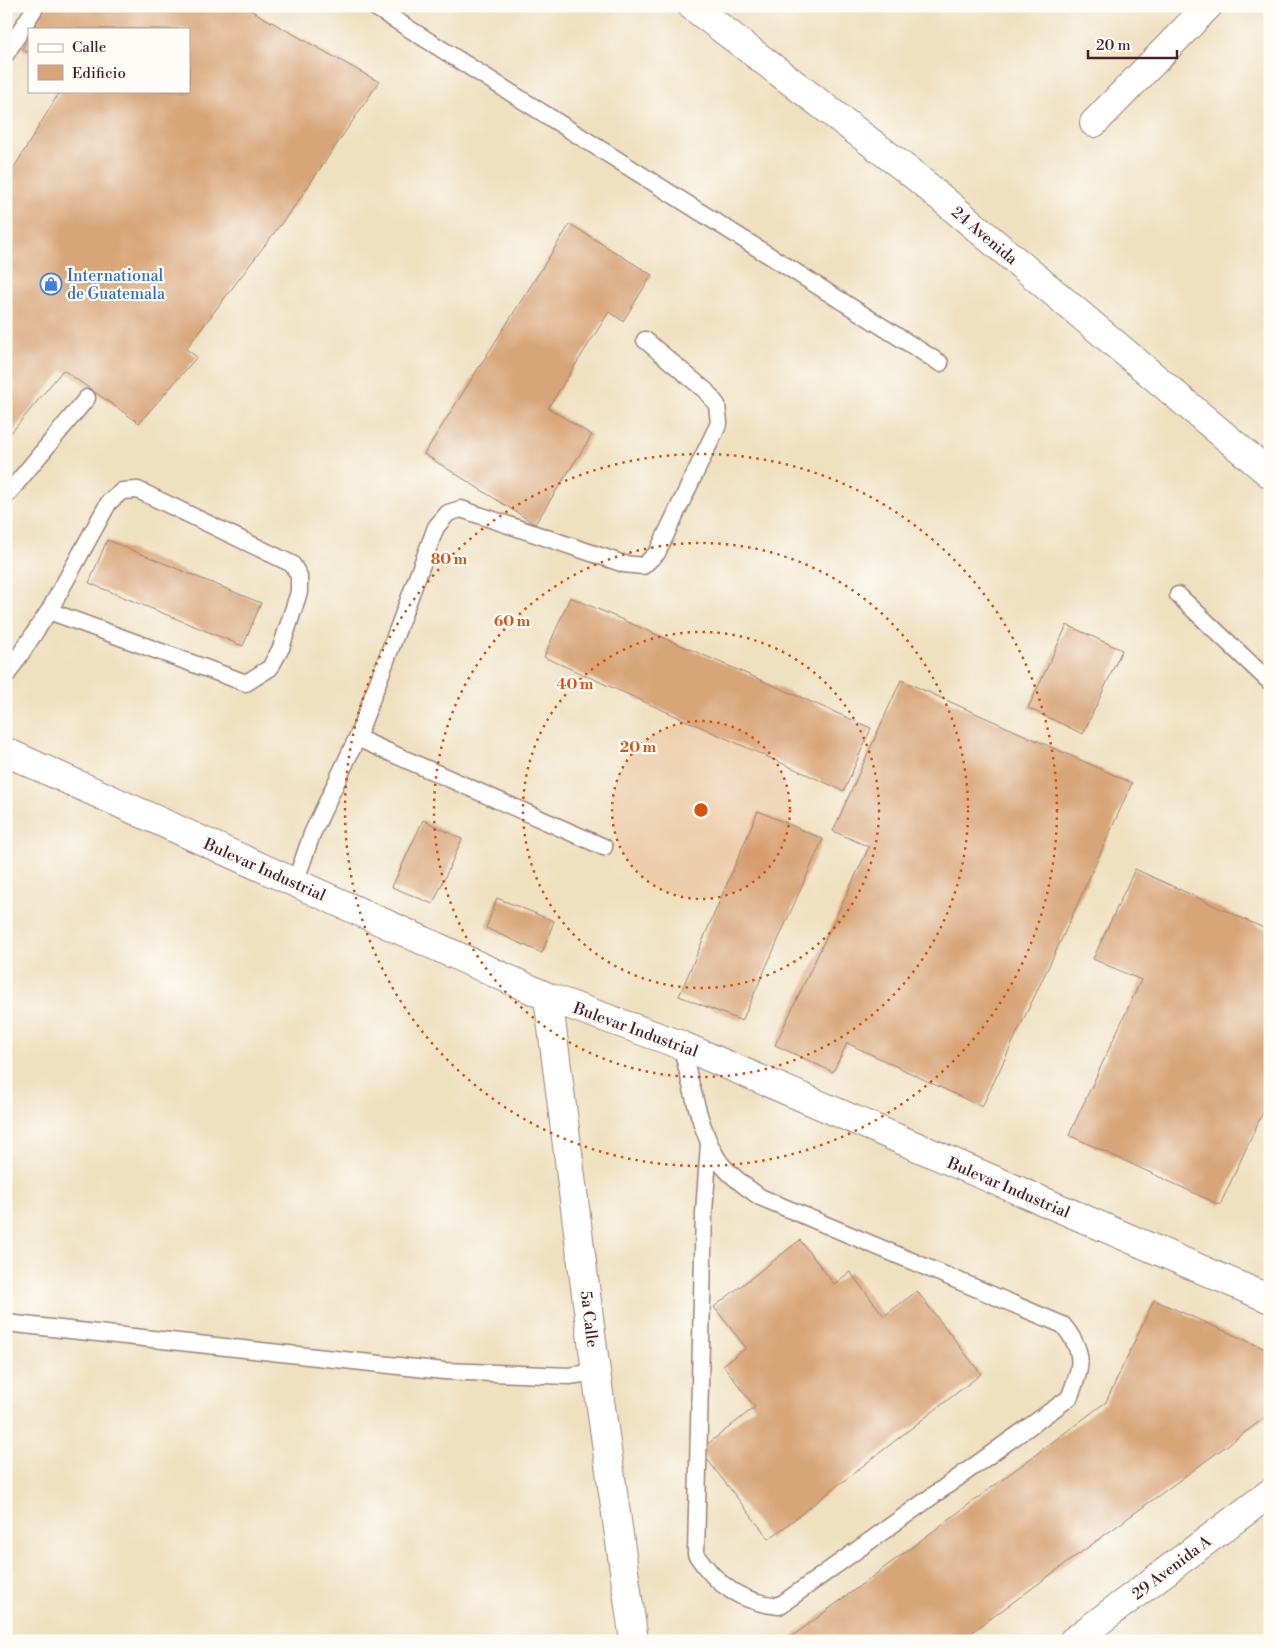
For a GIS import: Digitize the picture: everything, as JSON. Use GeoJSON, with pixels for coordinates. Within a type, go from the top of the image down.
{"type":"FeatureCollection","features":[{"type":"Feature","properties":{"kind":"street","name":"24 Avenida"},"geometry":{"type":"LineString","coordinates":[[692,6],[915,176],[1270,474]]}},
{"type":"Feature","properties":{"kind":"street"},"geometry":{"type":"LineString","coordinates":[[1094,123],[1208,6]]}},
{"type":"Feature","properties":{"kind":"street","name":"Bulevar Industrial"},"geometry":{"type":"LineString","coordinates":[[7,754],[548,997],[681,1045],[1270,1299]]}},
{"type":"Feature","properties":{"kind":"street","name":"5a Calle"},"geometry":{"type":"LineString","coordinates":[[548,997],[596,1372],[634,1641]]}},
{"type":"Feature","properties":{"kind":"street","name":"29 Avenida A"},"geometry":{"type":"LineString","coordinates":[[1073,1641],[1270,1493]]}},
{"type":"Feature","properties":{"kind":"lane"},"geometry":{"type":"LineString","coordinates":[[6,54],[36,6]]}},
{"type":"Feature","properties":{"kind":"lane"},"geometry":{"type":"LineString","coordinates":[[373,6],[940,363]]}},
{"type":"Feature","properties":{"kind":"lane"},"geometry":{"type":"LineString","coordinates":[[295,883],[312,834],[358,738],[436,527],[448,512],[461,509],[624,564],[643,566],[657,553],[719,423],[717,404],[706,391],[645,340]]}},
{"type":"Feature","properties":{"kind":"lane"},"geometry":{"type":"LineString","coordinates":[[6,496],[87,398]]}},
{"type":"Feature","properties":{"kind":"lane"},"geometry":{"type":"LineString","coordinates":[[6,676],[49,611],[109,502],[122,491],[138,490],[292,564],[299,576],[299,592],[282,648],[270,668],[246,683],[49,611]]}},
{"type":"Feature","properties":{"kind":"lane"},"geometry":{"type":"LineString","coordinates":[[1178,595],[1270,682]]}},
{"type":"Feature","properties":{"kind":"lane"},"geometry":{"type":"LineString","coordinates":[[358,738],[604,846]]}},
{"type":"Feature","properties":{"kind":"lane"},"geometry":{"type":"LineString","coordinates":[[681,1045],[709,1144],[721,1163],[734,1178],[760,1197],[1064,1325],[1078,1350],[1081,1367],[1069,1398],[779,1606],[763,1604],[745,1598],[725,1587],[707,1570],[696,1554],[704,1212],[709,1144]]}},
{"type":"Feature","properties":{"kind":"lane"},"geometry":{"type":"LineString","coordinates":[[6,1324],[444,1371],[569,1376],[596,1372]]}},
{"type":"Feature","properties":{"kind":"building"},"geometry":{"type":"Polygon","coordinates":[[[46,6],[243,6],[379,82],[296,204],[186,349],[197,357],[139,423],[63,370],[6,439],[6,181],[59,92],[190,92],[190,28],[34,28],[46,6]]]}},
{"type":"Feature","properties":{"kind":"building"},"geometry":{"type":"Polygon","coordinates":[[[28,39],[28,52],[22,49],[28,39]]]}},
{"type":"Feature","properties":{"kind":"building"},"geometry":{"type":"Polygon","coordinates":[[[570,224],[652,275],[623,321],[609,312],[548,408],[592,435],[535,524],[424,454],[570,224]]]}},
{"type":"Feature","properties":{"kind":"building"},"geometry":{"type":"Polygon","coordinates":[[[107,540],[261,603],[243,646],[89,583],[107,540]]]}},
{"type":"Feature","properties":{"kind":"building"},"geometry":{"type":"Polygon","coordinates":[[[570,597],[871,728],[844,791],[544,657],[570,597]]]}},
{"type":"Feature","properties":{"kind":"building"},"geometry":{"type":"Polygon","coordinates":[[[1067,625],[1122,650],[1083,734],[1028,708],[1067,625]]]}},
{"type":"Feature","properties":{"kind":"building"},"geometry":{"type":"Polygon","coordinates":[[[901,680],[1132,783],[1064,934],[982,1107],[847,1043],[833,1072],[775,1045],[869,847],[833,831],[901,680]]]}},
{"type":"Feature","properties":{"kind":"building"},"geometry":{"type":"Polygon","coordinates":[[[758,811],[823,839],[742,1021],[679,996],[758,811]]]}},
{"type":"Feature","properties":{"kind":"building"},"geometry":{"type":"Polygon","coordinates":[[[423,820],[462,839],[433,904],[392,887],[423,820]]]}},
{"type":"Feature","properties":{"kind":"building"},"geometry":{"type":"Polygon","coordinates":[[[1135,869],[1270,931],[1270,1097],[1220,1205],[1069,1135],[1141,980],[1093,959],[1135,869]]]}},
{"type":"Feature","properties":{"kind":"building"},"geometry":{"type":"Polygon","coordinates":[[[497,898],[554,921],[542,953],[486,928],[497,898]]]}},
{"type":"Feature","properties":{"kind":"building"},"geometry":{"type":"Polygon","coordinates":[[[800,1240],[834,1284],[850,1272],[884,1316],[917,1291],[981,1374],[769,1539],[700,1450],[755,1407],[723,1365],[746,1348],[714,1307],[800,1240]]]}},
{"type":"Feature","properties":{"kind":"building"},"geometry":{"type":"Polygon","coordinates":[[[1154,1300],[1270,1351],[1270,1414],[960,1641],[786,1641],[1106,1402],[1154,1300]]]}},
{"type":"Feature","properties":{"kind":"place","name":"International de Guatemala"},"geometry":{"type":"Point","coordinates":[51,284]}}]}
